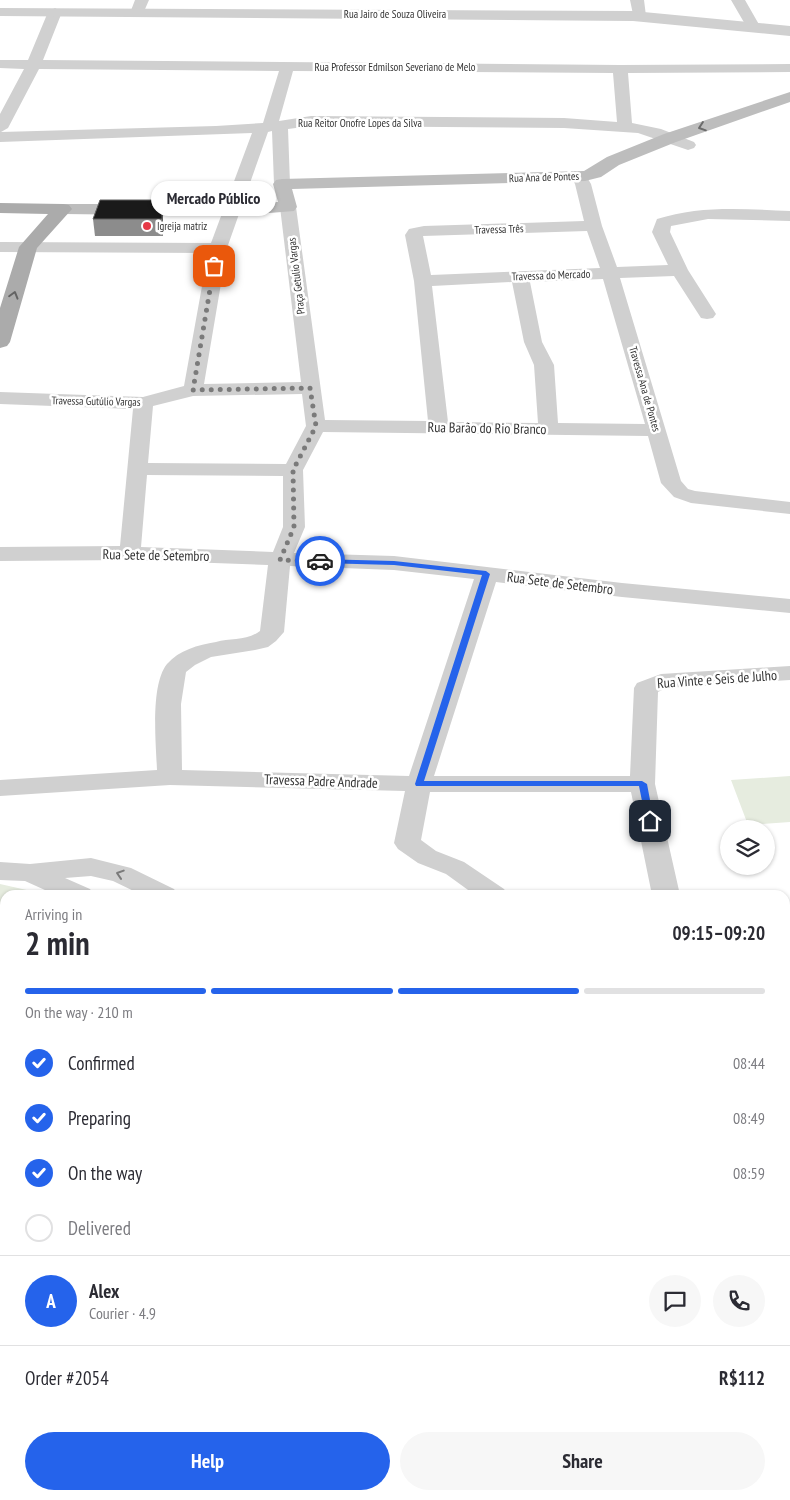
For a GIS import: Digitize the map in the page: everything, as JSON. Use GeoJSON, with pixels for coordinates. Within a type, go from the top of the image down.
{"type":"FeatureCollection","features":[{"type":"Feature","properties":{"kind":"main road","name":"Rua Ana de Pontes"},"geometry":{"type":"LineString","coordinates":[[581,180],[613,161],[670,138],[729,117],[788,101]]}},
{"type":"Feature","properties":{"kind":"main road","name":"Rua Ana de Pontes"},"geometry":{"type":"LineString","coordinates":[[63,209],[233,210],[285,195],[603,180],[644,161],[748,124],[788,101]]}},
{"type":"Feature","properties":{"kind":"main road"},"geometry":{"type":"LineString","coordinates":[[729,117],[748,124]]}},
{"type":"Feature","properties":{"kind":"main road"},"geometry":{"type":"LineString","coordinates":[[0,227],[7,208],[63,209]]}},
{"type":"Feature","properties":{"kind":"main road"},"geometry":{"type":"LineString","coordinates":[[0,342],[28,247],[63,209]]}},
{"type":"Feature","properties":{"kind":"street"},"geometry":{"type":"LineString","coordinates":[[637,0],[639,16]]}},
{"type":"Feature","properties":{"kind":"street"},"geometry":{"type":"LineString","coordinates":[[738,0],[740,8],[754,28]]}},
{"type":"Feature","properties":{"kind":"street","name":"Rua Jairo de Souza Oliveira"},"geometry":{"type":"LineString","coordinates":[[0,12],[55,12],[139,6],[639,16],[790,32]]}},
{"type":"Feature","properties":{"kind":"street"},"geometry":{"type":"LineString","coordinates":[[0,128],[34,64],[55,12]]}},
{"type":"Feature","properties":{"kind":"street","name":"Rua Professor Edmilson Severiano de Melo"},"geometry":{"type":"LineString","coordinates":[[0,64],[620,69],[790,68]]}},
{"type":"Feature","properties":{"kind":"street","name":"Praça Getulio Vargas"},"geometry":{"type":"LineString","coordinates":[[193,390],[218,248],[270,127],[287,67]]}},
{"type":"Feature","properties":{"kind":"street"},"geometry":{"type":"LineString","coordinates":[[620,69],[624,126]]}},
{"type":"Feature","properties":{"kind":"street","name":"Rua Reitor Onofre Lopes da Silva"},"geometry":{"type":"LineString","coordinates":[[0,137],[270,127],[311,121],[564,123],[624,126],[656,132],[688,145]]}},
{"type":"Feature","properties":{"kind":"street","name":"Praça Getulio Vargas"},"geometry":{"type":"LineString","coordinates":[[270,127],[285,195],[316,426]]}},
{"type":"Feature","properties":{"kind":"street","name":"Travessa Ana de Pontes"},"geometry":{"type":"LineString","coordinates":[[581,180],[657,430],[670,483],[681,493],[703,499],[790,508]]}},
{"type":"Feature","properties":{"kind":"street"},"geometry":{"type":"LineString","coordinates":[[707,314],[679,270],[661,232],[663,223],[673,218],[693,216],[790,216]]}},
{"type":"Feature","properties":{"kind":"street","name":"Travessa Três"},"geometry":{"type":"LineString","coordinates":[[423,281],[415,233],[424,231],[594,226]]}},
{"type":"Feature","properties":{"kind":"street"},"geometry":{"type":"LineString","coordinates":[[0,247],[218,248]]}},
{"type":"Feature","properties":{"kind":"street","name":"Travessa do Mercado"},"geometry":{"type":"LineString","coordinates":[[423,281],[679,270]]}},
{"type":"Feature","properties":{"kind":"street"},"geometry":{"type":"LineString","coordinates":[[520,276],[533,342],[544,365],[548,430]]}},
{"type":"Feature","properties":{"kind":"street"},"geometry":{"type":"LineString","coordinates":[[423,281],[440,428]]}},
{"type":"Feature","properties":{"kind":"street","name":"Travessa Gutúlio Vargas"},"geometry":{"type":"LineString","coordinates":[[0,398],[143,403],[193,390],[310,388]]}},
{"type":"Feature","properties":{"kind":"street"},"geometry":{"type":"LineString","coordinates":[[130,553],[143,403]]}},
{"type":"Feature","properties":{"kind":"street"},"geometry":{"type":"LineString","coordinates":[[170,777],[169,690],[174,671],[180,665],[208,650],[257,644],[267,638],[272,632],[280,560],[294,527],[293,470],[316,426]]}},
{"type":"Feature","properties":{"kind":"street","name":"Rua Barão do Rio Branco"},"geometry":{"type":"LineString","coordinates":[[316,426],[657,430]]}},
{"type":"Feature","properties":{"kind":"street"},"geometry":{"type":"LineString","coordinates":[[136,469],[293,470]]}},
{"type":"Feature","properties":{"kind":"street","name":"Rua Sete de Setembro"},"geometry":{"type":"LineString","coordinates":[[0,554],[130,553],[394,563],[622,590],[790,606]]}},
{"type":"Feature","properties":{"kind":"street"},"geometry":{"type":"LineString","coordinates":[[486,574],[419,784],[407,843],[427,857],[455,868],[487,890]]}},
{"type":"Feature","properties":{"kind":"street","name":"Rua Vinte e Seis de Julho"},"geometry":{"type":"LineString","coordinates":[[665,890],[642,784],[645,692],[649,685],[661,681],[790,674]]}},
{"type":"Feature","properties":{"kind":"street","name":"Travessa Padre Andrade"},"geometry":{"type":"LineString","coordinates":[[0,788],[170,777],[419,784],[642,784]]}},
{"type":"Feature","properties":{"kind":"street"},"geometry":{"type":"LineString","coordinates":[[0,871],[30,873],[91,867],[121,874],[154,890]]}},
{"type":"Feature","properties":{"kind":"street"},"geometry":{"type":"LineString","coordinates":[[30,873],[69,890]]}},
{"type":"Feature","properties":{"kind":"shaded area"},"geometry":{"type":"Polygon","coordinates":[[[790,776],[790,822],[775,823],[775,820],[746,820],[731,780],[790,776]]]}},
{"type":"Feature","properties":{"kind":"shaded area"},"geometry":{"type":"Polygon","coordinates":[[[0,884],[27,890],[0,890],[0,884]]]}},
{"type":"Feature","properties":{"kind":"building"},"geometry":{"type":"Polygon","coordinates":[[[100,200],[162,200],[162,219],[93,219],[100,200]]]}},
{"type":"Feature","properties":{"kind":"way so far"},"geometry":{"type":"LineString","coordinates":[[214,266],[193,390],[310,388],[316,426],[293,470],[294,527],[280,560],[320,561]]}},
{"type":"Feature","properties":{"kind":"place","name":"Igreija matriz"},"geometry":{"type":"Point","coordinates":[147,226]}},
{"type":"Feature","properties":{"kind":"place","name":"Mercado Público"},"geometry":{"type":"Point","coordinates":[214,266]}},
{"type":"Feature","properties":{"kind":"route"},"geometry":{"type":"LineString","coordinates":[[320,561],[394,563],[486,574],[419,784],[642,784],[650,821]]}}]}
